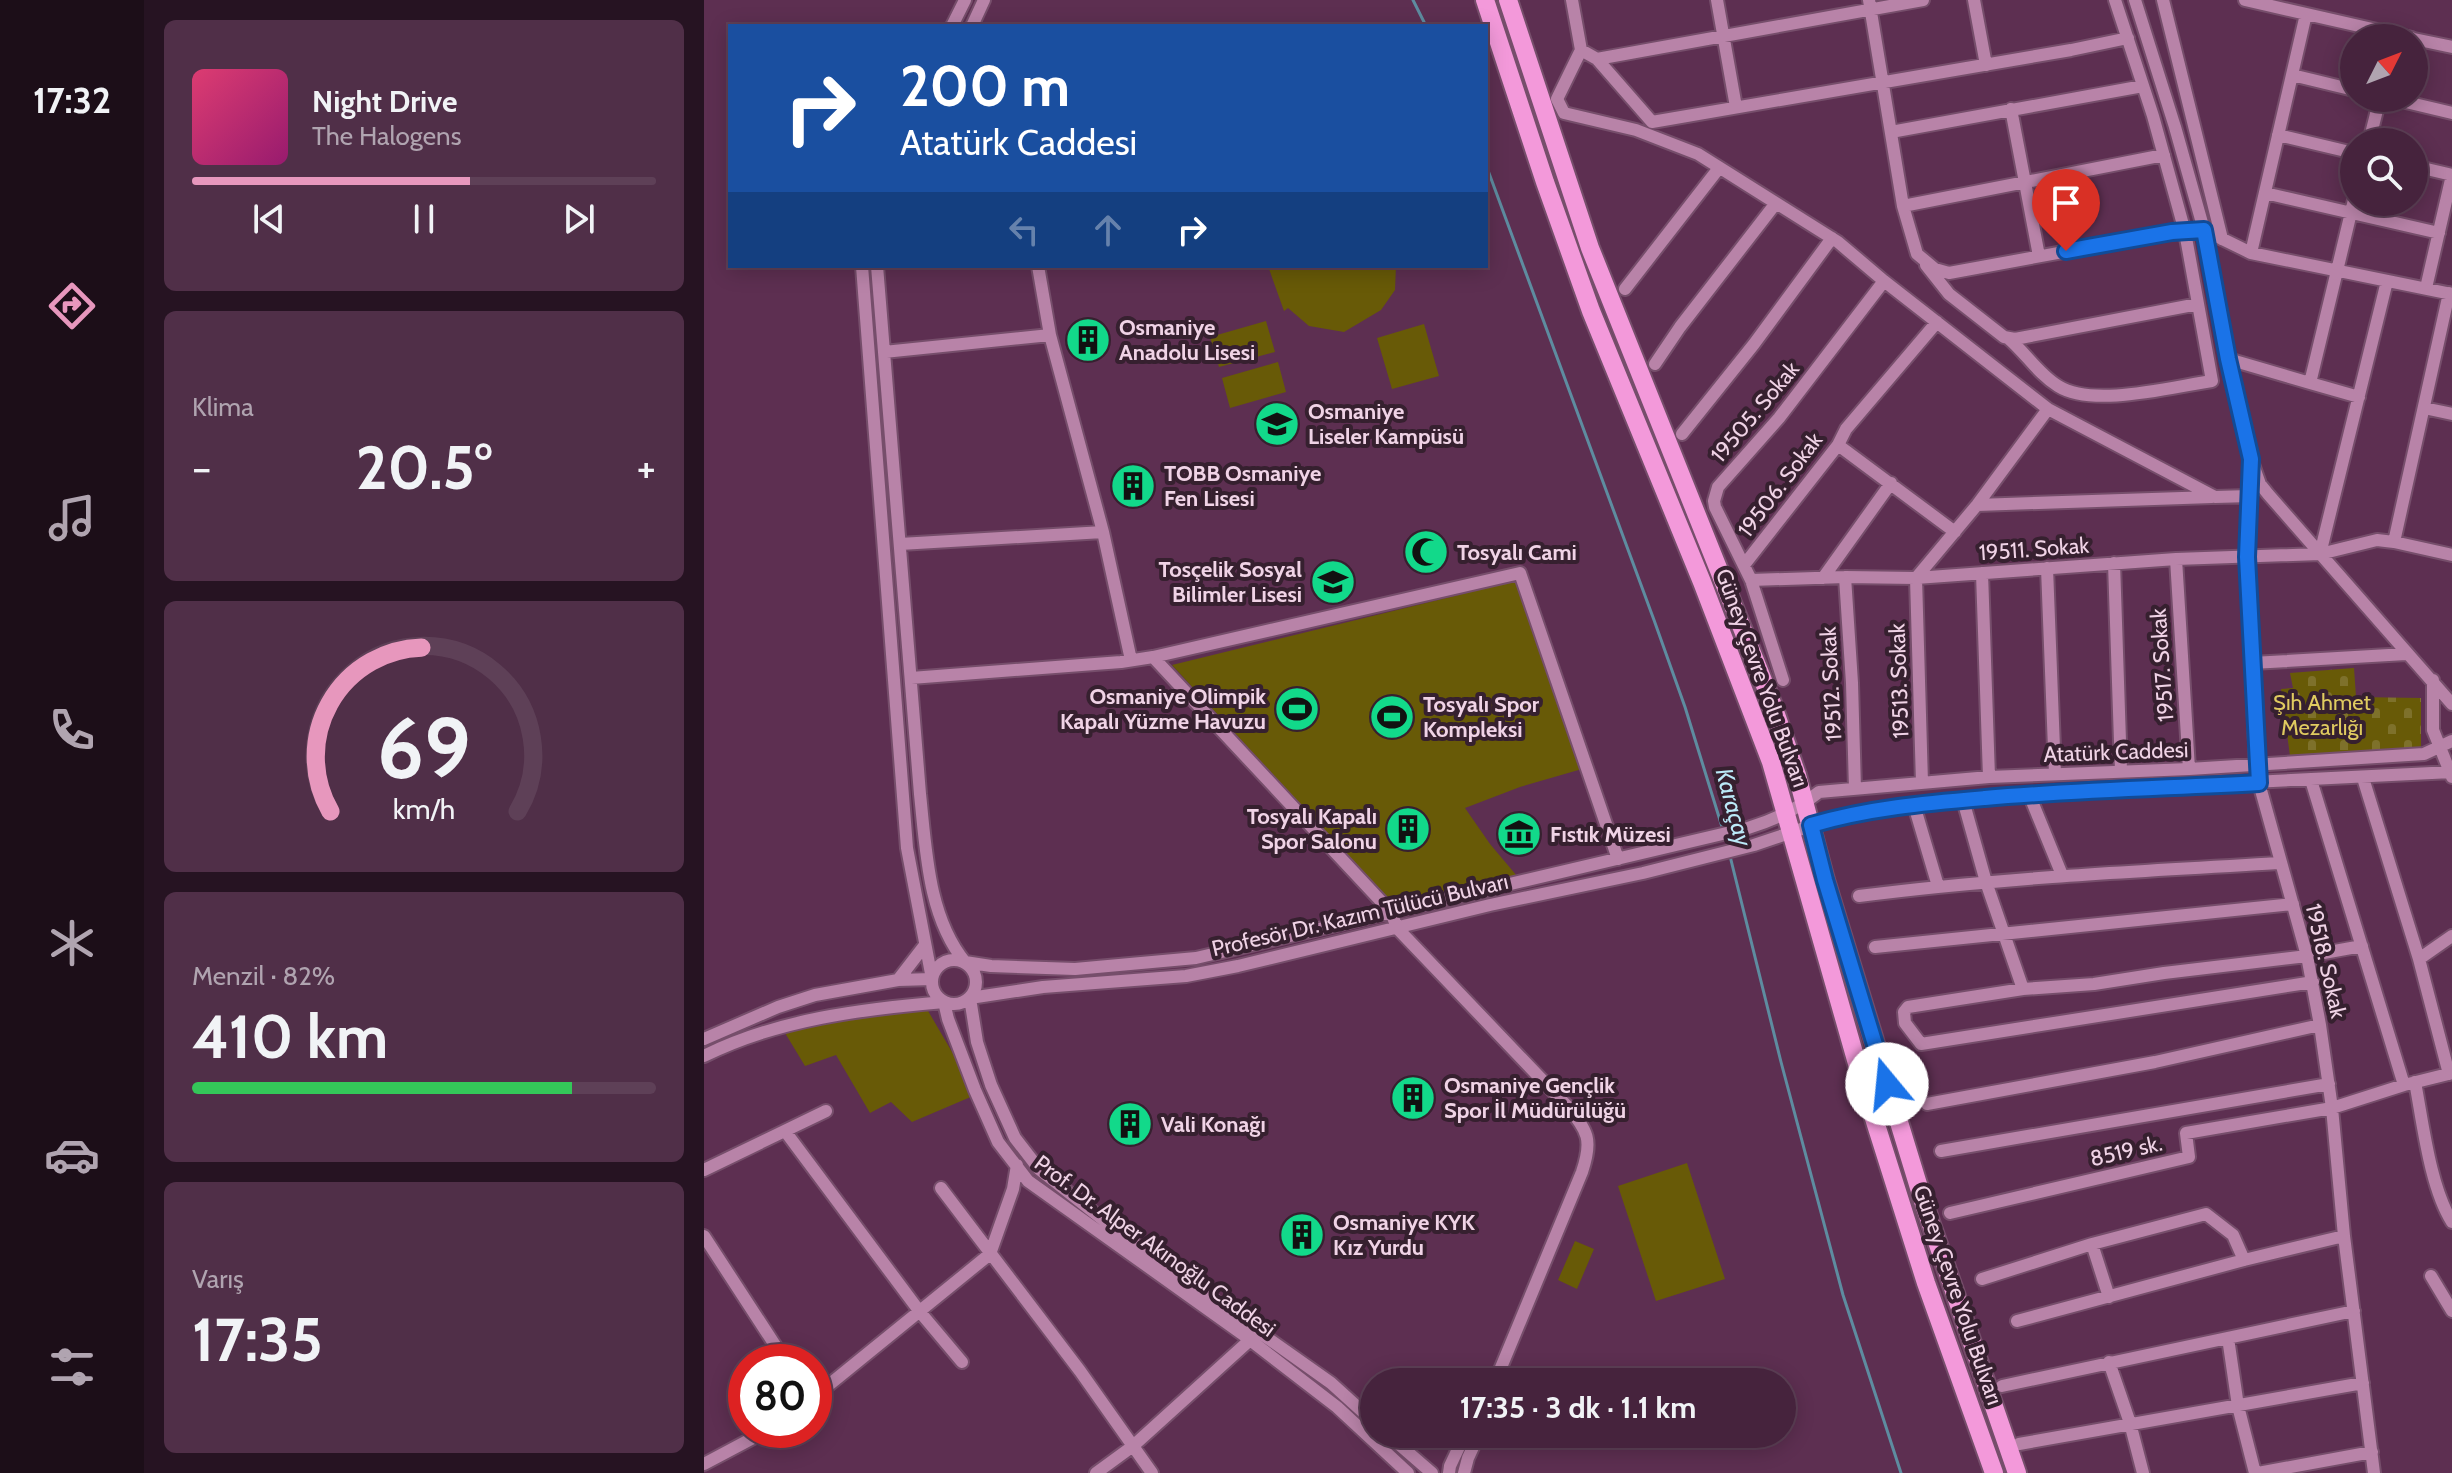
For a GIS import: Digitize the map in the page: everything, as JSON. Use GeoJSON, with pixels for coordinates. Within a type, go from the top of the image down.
{"type":"FeatureCollection","features":[{"type":"Feature","properties":{"kind":"highway","name":"Güney Çevre Yolu Bulvarı"},"geometry":{"type":"LineString","coordinates":[[1485,0],[1591,311],[1702,582],[1771,762],[1860,1074],[1926,1283],[1994,1473]]}},
{"type":"Feature","properties":{"kind":"highway","name":"Güney Çevre Yolu Bulvarı"},"geometry":{"type":"LineString","coordinates":[[1508,0],[1590,248],[1772,703],[1805,803],[1829,894],[1924,1204],[2017,1473]]}},
{"type":"Feature","properties":{"kind":"street"},"geometry":{"type":"LineString","coordinates":[[953,24],[965,0]]}},
{"type":"Feature","properties":{"kind":"street"},"geometry":{"type":"LineString","coordinates":[[973,24],[984,0]]}},
{"type":"Feature","properties":{"kind":"street"},"geometry":{"type":"LineString","coordinates":[[1572,0],[1581,50],[1557,99],[1564,113],[1636,130],[1698,154],[1832,238],[2048,409],[2215,497]]}},
{"type":"Feature","properties":{"kind":"street"},"geometry":{"type":"LineString","coordinates":[[1717,0],[1736,107]]}},
{"type":"Feature","properties":{"kind":"street"},"geometry":{"type":"LineString","coordinates":[[1597,59],[1723,37],[1870,4],[1923,0]]}},
{"type":"Feature","properties":{"kind":"street"},"geometry":{"type":"LineString","coordinates":[[1974,0],[1986,65]]}},
{"type":"Feature","properties":{"kind":"street"},"geometry":{"type":"LineString","coordinates":[[1870,4],[1903,206],[1917,254],[1949,294],[2008,338],[2059,387],[2082,395],[2102,397],[2212,381],[2185,232],[2115,0]]}},
{"type":"Feature","properties":{"kind":"street"},"geometry":{"type":"LineString","coordinates":[[2135,0],[2204,230],[2228,359],[2251,459],[2254,490],[2320,554],[2452,704]]}},
{"type":"Feature","properties":{"kind":"street"},"geometry":{"type":"LineString","coordinates":[[2163,0],[2222,239]]}},
{"type":"Feature","properties":{"kind":"street"},"geometry":{"type":"LineString","coordinates":[[2245,0],[2347,24]]}},
{"type":"Feature","properties":{"kind":"street"},"geometry":{"type":"LineString","coordinates":[[2251,253],[2306,14]]}},
{"type":"Feature","properties":{"kind":"street"},"geometry":{"type":"LineString","coordinates":[[1581,50],[1597,59],[1652,122],[2128,38]]}},
{"type":"Feature","properties":{"kind":"street"},"geometry":{"type":"LineString","coordinates":[[2428,41],[2452,47]]}},
{"type":"Feature","properties":{"kind":"street"},"geometry":{"type":"LineString","coordinates":[[2292,75],[2340,87]]}},
{"type":"Feature","properties":{"kind":"street"},"geometry":{"type":"LineString","coordinates":[[1891,132],[2143,86]]}},
{"type":"Feature","properties":{"kind":"street"},"geometry":{"type":"LineString","coordinates":[[2428,107],[2452,113]]}},
{"type":"Feature","properties":{"kind":"street"},"geometry":{"type":"LineString","coordinates":[[2011,109],[2039,256]]}},
{"type":"Feature","properties":{"kind":"street"},"geometry":{"type":"LineString","coordinates":[[2173,121],[2192,119]]}},
{"type":"Feature","properties":{"kind":"street"},"geometry":{"type":"LineString","coordinates":[[2278,135],[2340,150]]}},
{"type":"Feature","properties":{"kind":"street"},"geometry":{"type":"LineString","coordinates":[[1903,206],[2164,155]]}},
{"type":"Feature","properties":{"kind":"street"},"geometry":{"type":"LineString","coordinates":[[1625,289],[1719,168]]}},
{"type":"Feature","properties":{"kind":"street"},"geometry":{"type":"LineString","coordinates":[[2426,288],[2452,175],[2428,169]]}},
{"type":"Feature","properties":{"kind":"street"},"geometry":{"type":"LineString","coordinates":[[2265,193],[2340,211]]}},
{"type":"Feature","properties":{"kind":"street"},"geometry":{"type":"LineString","coordinates":[[1655,364],[1776,203]]}},
{"type":"Feature","properties":{"kind":"street"},"geometry":{"type":"LineString","coordinates":[[2310,383],[2350,216]]}},
{"type":"Feature","properties":{"kind":"street"},"geometry":{"type":"LineString","coordinates":[[2360,216],[2439,233]]}},
{"type":"Feature","properties":{"kind":"street"},"geometry":{"type":"LineString","coordinates":[[1917,254],[1935,269],[1949,273],[2204,230],[2251,253],[2450,294],[2394,542]]}},
{"type":"Feature","properties":{"kind":"street"},"geometry":{"type":"LineString","coordinates":[[1682,434],[1754,344],[1832,238]]}},
{"type":"Feature","properties":{"kind":"street"},"geometry":{"type":"LineString","coordinates":[[862,268],[906,835],[932,979],[936,995],[944,1002]]}},
{"type":"Feature","properties":{"kind":"street"},"geometry":{"type":"LineString","coordinates":[[704,1056],[759,1034],[807,1021],[861,1010],[944,1002],[958,1004],[970,998],[977,986],[970,966],[957,953],[944,925],[929,870],[920,794],[877,268]]}},
{"type":"Feature","properties":{"kind":"street"},"geometry":{"type":"LineString","coordinates":[[1038,268],[1050,335],[1103,532],[1131,660]]}},
{"type":"Feature","properties":{"kind":"street","name":"19505. Sokak"},"geometry":{"type":"LineString","coordinates":[[1783,680],[1751,580],[1714,501],[1718,487],[1799,393],[1884,281]]}},
{"type":"Feature","properties":{"kind":"street"},"geometry":{"type":"LineString","coordinates":[[2320,554],[2387,281]]}},
{"type":"Feature","properties":{"kind":"street"},"geometry":{"type":"LineString","coordinates":[[2008,338],[2198,304]]}},
{"type":"Feature","properties":{"kind":"street","name":"19506. Sokak"},"geometry":{"type":"LineString","coordinates":[[1744,565],[1838,445],[1846,429],[1937,322]]}},
{"type":"Feature","properties":{"kind":"street"},"geometry":{"type":"LineString","coordinates":[[884,352],[1050,335]]}},
{"type":"Feature","properties":{"kind":"street"},"geometry":{"type":"LineString","coordinates":[[2228,359],[2359,397]]}},
{"type":"Feature","properties":{"kind":"street"},"geometry":{"type":"LineString","coordinates":[[2424,408],[2452,414]]}},
{"type":"Feature","properties":{"kind":"street"},"geometry":{"type":"LineString","coordinates":[[1916,578],[1977,505],[2048,409]]}},
{"type":"Feature","properties":{"kind":"street"},"geometry":{"type":"LineString","coordinates":[[1838,445],[1955,532]]}},
{"type":"Feature","properties":{"kind":"street"},"geometry":{"type":"LineString","coordinates":[[1823,578],[1891,483]]}},
{"type":"Feature","properties":{"kind":"street"},"geometry":{"type":"LineString","coordinates":[[1977,505],[2215,497],[2254,490]]}},
{"type":"Feature","properties":{"kind":"street","name":"19518. Sokak"},"geometry":{"type":"LineString","coordinates":[[2254,490],[2247,557],[2256,765],[2313,982],[2332,1108],[2344,1236],[2374,1473]]}},
{"type":"Feature","properties":{"kind":"street"},"geometry":{"type":"LineString","coordinates":[[900,544],[1103,532]]}},
{"type":"Feature","properties":{"kind":"street","name":"19511. Sokak"},"geometry":{"type":"LineString","coordinates":[[1751,580],[1916,578],[2176,559],[2320,554],[2377,540],[2452,555]]}},
{"type":"Feature","properties":{"kind":"street","name":"19517. Sokak"},"geometry":{"type":"LineString","coordinates":[[2176,559],[2189,769]]}},
{"type":"Feature","properties":{"kind":"street"},"geometry":{"type":"LineString","coordinates":[[2114,563],[2121,771]]}},
{"type":"Feature","properties":{"kind":"street"},"geometry":{"type":"LineString","coordinates":[[2047,568],[2055,774]]}},
{"type":"Feature","properties":{"kind":"street"},"geometry":{"type":"LineString","coordinates":[[911,678],[1153,657],[1520,573],[1618,859]]}},
{"type":"Feature","properties":{"kind":"street"},"geometry":{"type":"LineString","coordinates":[[1982,573],[1989,777]]}},
{"type":"Feature","properties":{"kind":"street","name":"19512. Sokak"},"geometry":{"type":"LineString","coordinates":[[1845,577],[1855,789]]}},
{"type":"Feature","properties":{"kind":"street","name":"19513. Sokak"},"geometry":{"type":"LineString","coordinates":[[1916,578],[1922,783]]}},
{"type":"Feature","properties":{"kind":"street"},"geometry":{"type":"LineString","coordinates":[[2252,663],[2406,654]]}},
{"type":"Feature","properties":{"kind":"street"},"geometry":{"type":"LineString","coordinates":[[1153,657],[1391,912],[1397,928],[1584,1127],[1589,1142],[1577,1185],[1501,1368]]}},
{"type":"Feature","properties":{"kind":"street"},"geometry":{"type":"LineString","coordinates":[[2433,680],[2433,730],[2451,774]]}},
{"type":"Feature","properties":{"kind":"street","name":"Atatürk Caddesi"},"geometry":{"type":"LineString","coordinates":[[1748,828],[1772,821],[1819,792],[1989,777],[2189,769],[2424,754],[2452,741]]}},
{"type":"Feature","properties":{"kind":"street","name":"Atatürk Caddesi"},"geometry":{"type":"LineString","coordinates":[[1754,845],[1811,825],[1873,810],[1963,800],[2029,794],[2451,774]]}},
{"type":"Feature","properties":{"kind":"street"},"geometry":{"type":"LineString","coordinates":[[2332,1108],[2450,1074],[2419,959],[2363,778]]}},
{"type":"Feature","properties":{"kind":"street"},"geometry":{"type":"LineString","coordinates":[[2311,780],[2362,946],[2410,1084],[2446,1212],[2452,1222]]}},
{"type":"Feature","properties":{"kind":"street"},"geometry":{"type":"LineString","coordinates":[[2029,794],[2062,875]]}},
{"type":"Feature","properties":{"kind":"street"},"geometry":{"type":"LineString","coordinates":[[1963,800],[1986,882],[2023,989]]}},
{"type":"Feature","properties":{"kind":"street"},"geometry":{"type":"LineString","coordinates":[[1914,805],[1938,886]]}},
{"type":"Feature","properties":{"kind":"street","name":"Profesör Dr. Kazım Tülücü Bulvarı"},"geometry":{"type":"LineString","coordinates":[[965,962],[1075,969],[1196,958],[1748,828]]}},
{"type":"Feature","properties":{"kind":"street","name":"Profesör Dr. Kazım Tülücü Bulvarı"},"geometry":{"type":"LineString","coordinates":[[970,998],[1043,987],[1186,976],[1238,966],[1754,845]]}},
{"type":"Feature","properties":{"kind":"street"},"geometry":{"type":"LineString","coordinates":[[1859,896],[2062,875],[2281,863]]}},
{"type":"Feature","properties":{"kind":"street"},"geometry":{"type":"LineString","coordinates":[[1875,947],[2293,904]]}},
{"type":"Feature","properties":{"kind":"street"},"geometry":{"type":"LineString","coordinates":[[2419,959],[2452,936]]}},
{"type":"Feature","properties":{"kind":"street"},"geometry":{"type":"LineString","coordinates":[[898,980],[925,945]]}},
{"type":"Feature","properties":{"kind":"street"},"geometry":{"type":"LineString","coordinates":[[2313,982],[1921,1044],[1905,1023],[1904,1012],[1908,1007],[2023,989],[2094,984],[2362,946]]}},
{"type":"Feature","properties":{"kind":"street"},"geometry":{"type":"LineString","coordinates":[[932,979],[944,962],[965,962]]}},
{"type":"Feature","properties":{"kind":"street"},"geometry":{"type":"LineString","coordinates":[[704,1039],[815,995],[898,980],[932,979]]}},
{"type":"Feature","properties":{"kind":"street"},"geometry":{"type":"LineString","coordinates":[[974,1017],[991,996]]}},
{"type":"Feature","properties":{"kind":"street","name":"Prof. Dr. Alper Akınoğlu Caddesi"},"geometry":{"type":"LineString","coordinates":[[970,998],[977,1042],[991,1085],[1015,1138],[1039,1169],[1125,1237],[1331,1383],[1360,1409]]}},
{"type":"Feature","properties":{"kind":"street","name":"Prof. Dr. Alper Akınoğlu Caddesi"},"geometry":{"type":"LineString","coordinates":[[944,1002],[992,1129],[1028,1181],[1250,1340],[1337,1407],[1408,1473]]}},
{"type":"Feature","properties":{"kind":"street"},"geometry":{"type":"LineString","coordinates":[[924,1004],[948,1019]]}},
{"type":"Feature","properties":{"kind":"street"},"geometry":{"type":"LineString","coordinates":[[1927,1104],[2155,1062],[2320,1025]]}},
{"type":"Feature","properties":{"kind":"street"},"geometry":{"type":"LineString","coordinates":[[1941,1151],[2329,1084]]}},
{"type":"Feature","properties":{"kind":"street","name":"8519 sk."},"geometry":{"type":"LineString","coordinates":[[1950,1213],[2189,1157],[2186,1133],[2332,1108]]}},
{"type":"Feature","properties":{"kind":"street"},"geometry":{"type":"LineString","coordinates":[[704,1170],[826,1111]]}},
{"type":"Feature","properties":{"kind":"street"},"geometry":{"type":"LineString","coordinates":[[785,1131],[920,1312],[962,1362]]}},
{"type":"Feature","properties":{"kind":"street"},"geometry":{"type":"LineString","coordinates":[[832,1383],[990,1254],[1013,1189],[1016,1167],[1025,1152]]}},
{"type":"Feature","properties":{"kind":"street"},"geometry":{"type":"LineString","coordinates":[[941,1188],[1080,1371],[1152,1473]]}},
{"type":"Feature","properties":{"kind":"street"},"geometry":{"type":"LineString","coordinates":[[1982,1279],[2092,1244],[2206,1214],[2233,1235],[2244,1260]]}},
{"type":"Feature","properties":{"kind":"street"},"geometry":{"type":"LineString","coordinates":[[704,1236],[774,1344]]}},
{"type":"Feature","properties":{"kind":"street"},"geometry":{"type":"LineString","coordinates":[[2017,1321],[2344,1236]]}},
{"type":"Feature","properties":{"kind":"street"},"geometry":{"type":"LineString","coordinates":[[2092,1244],[2109,1297]]}},
{"type":"Feature","properties":{"kind":"street"},"geometry":{"type":"LineString","coordinates":[[2431,1276],[2452,1311]]}},
{"type":"Feature","properties":{"kind":"street"},"geometry":{"type":"LineString","coordinates":[[2002,1386],[2354,1311]]}},
{"type":"Feature","properties":{"kind":"street"},"geometry":{"type":"LineString","coordinates":[[2228,1338],[2238,1406],[2256,1473],[2372,1452]]}},
{"type":"Feature","properties":{"kind":"street"},"geometry":{"type":"LineString","coordinates":[[1096,1473],[1133,1446],[1250,1340]]}},
{"type":"Feature","properties":{"kind":"street"},"geometry":{"type":"LineString","coordinates":[[2109,1362],[2143,1473]]}},
{"type":"Feature","properties":{"kind":"street"},"geometry":{"type":"LineString","coordinates":[[2019,1444],[2363,1383]]}},
{"type":"Feature","properties":{"kind":"street"},"geometry":{"type":"LineString","coordinates":[[704,1464],[734,1448]]}},
{"type":"Feature","properties":{"kind":"street"},"geometry":{"type":"LineString","coordinates":[[1403,1448],[1432,1473],[1449,1471],[1459,1448]]}},
{"type":"Feature","properties":{"kind":"street"},"geometry":{"type":"LineString","coordinates":[[1464,1473],[1473,1448]]}},
{"type":"Feature","properties":{"kind":"green space"},"geometry":{"type":"Polygon","coordinates":[[[1269,268],[1396,268],[1395,290],[1381,310],[1344,332],[1309,326],[1288,308],[1284,311],[1269,268]]]}},
{"type":"Feature","properties":{"kind":"green space"},"geometry":{"type":"Polygon","coordinates":[[[1266,321],[1275,352],[1219,367],[1210,337],[1266,321]]]}},
{"type":"Feature","properties":{"kind":"green space"},"geometry":{"type":"Polygon","coordinates":[[[1424,324],[1439,376],[1392,389],[1377,338],[1424,324]]]}},
{"type":"Feature","properties":{"kind":"green space"},"geometry":{"type":"Polygon","coordinates":[[[1278,362],[1286,392],[1230,408],[1222,378],[1278,362]]]}},
{"type":"Feature","properties":{"kind":"green space","name":"Tosyalı Spor Kompleksi"},"geometry":{"type":"Polygon","coordinates":[[[1516,581],[1582,769],[1520,787],[1465,808],[1517,876],[1393,905],[1172,665],[1516,581]]]}},
{"type":"Feature","properties":{"kind":"green space","name":"Şıh Ahmet Mezarlığı"},"geometry":{"type":"Polygon","coordinates":[[[2354,668],[2356,697],[2421,698],[2419,749],[2290,756],[2281,689],[2293,688],[2290,673],[2354,668]]]}},
{"type":"Feature","properties":{"kind":"green space"},"geometry":{"type":"Polygon","coordinates":[[[924,1004],[962,1069],[973,1096],[912,1122],[891,1102],[870,1113],[836,1055],[805,1066],[782,1028],[924,1004]]]}},
{"type":"Feature","properties":{"kind":"green space"},"geometry":{"type":"Polygon","coordinates":[[[1687,1163],[1725,1279],[1656,1301],[1618,1186],[1687,1163]]]}},
{"type":"Feature","properties":{"kind":"green space"},"geometry":{"type":"Polygon","coordinates":[[[1575,1241],[1594,1249],[1577,1289],[1558,1280],[1575,1241]]]}},
{"type":"Feature","properties":{"kind":"waterway","name":"Karaçay"},"geometry":{"type":"LineString","coordinates":[[1413,0],[1425,24]]}},
{"type":"Feature","properties":{"kind":"waterway","name":"Karaçay"},"geometry":{"type":"LineString","coordinates":[[1488,170],[1685,707],[1723,830]]}},
{"type":"Feature","properties":{"kind":"waterway","name":"Karaçay"},"geometry":{"type":"LineString","coordinates":[[1730,856],[1843,1295],[1901,1473]]}},
{"type":"Feature","properties":{"kind":"place","name":"Osmaniye Anadolu Lisesi"},"geometry":{"type":"Point","coordinates":[1088,340]}},
{"type":"Feature","properties":{"kind":"place","name":"Osmaniye Liseler Kampüsü"},"geometry":{"type":"Point","coordinates":[1277,424]}},
{"type":"Feature","properties":{"kind":"place","name":"TOBB Osmaniye Fen Lisesi"},"geometry":{"type":"Point","coordinates":[1133,486]}},
{"type":"Feature","properties":{"kind":"place","name":"Tosyalı Cami"},"geometry":{"type":"Point","coordinates":[1426,552]}},
{"type":"Feature","properties":{"kind":"place","name":"Tosçelik Sosyal Bilimler Lisesi"},"geometry":{"type":"Point","coordinates":[1333,582]}},
{"type":"Feature","properties":{"kind":"place","name":"Osmaniye Olimpik Kapalı Yüzme Havuzu"},"geometry":{"type":"Point","coordinates":[1297,709]}},
{"type":"Feature","properties":{"kind":"place","name":"Tosyalı Spor Kompleksi"},"geometry":{"type":"Point","coordinates":[1392,717]}},
{"type":"Feature","properties":{"kind":"place","name":"Tosyalı Kapalı Spor Salonu"},"geometry":{"type":"Point","coordinates":[1408,829]}},
{"type":"Feature","properties":{"kind":"place","name":"Fıstık Müzesi"},"geometry":{"type":"Point","coordinates":[1519,834]}},
{"type":"Feature","properties":{"kind":"place","name":"Osmaniye Gençlik Spor İl Müdürülüğü"},"geometry":{"type":"Point","coordinates":[1413,1098]}},
{"type":"Feature","properties":{"kind":"place","name":"Vali Konağı"},"geometry":{"type":"Point","coordinates":[1130,1124]}},
{"type":"Feature","properties":{"kind":"place","name":"Osmaniye KYK Kız Yurdu"},"geometry":{"type":"Point","coordinates":[1302,1235]}},
{"type":"Feature","properties":{"kind":"route"},"geometry":{"type":"LineString","coordinates":[[1887,1084],[1811,825],[1873,810],[1963,800],[2054,792],[2259,783],[2247,557],[2251,459],[2228,359],[2204,230],[2172,232],[2066,251]]}}]}
